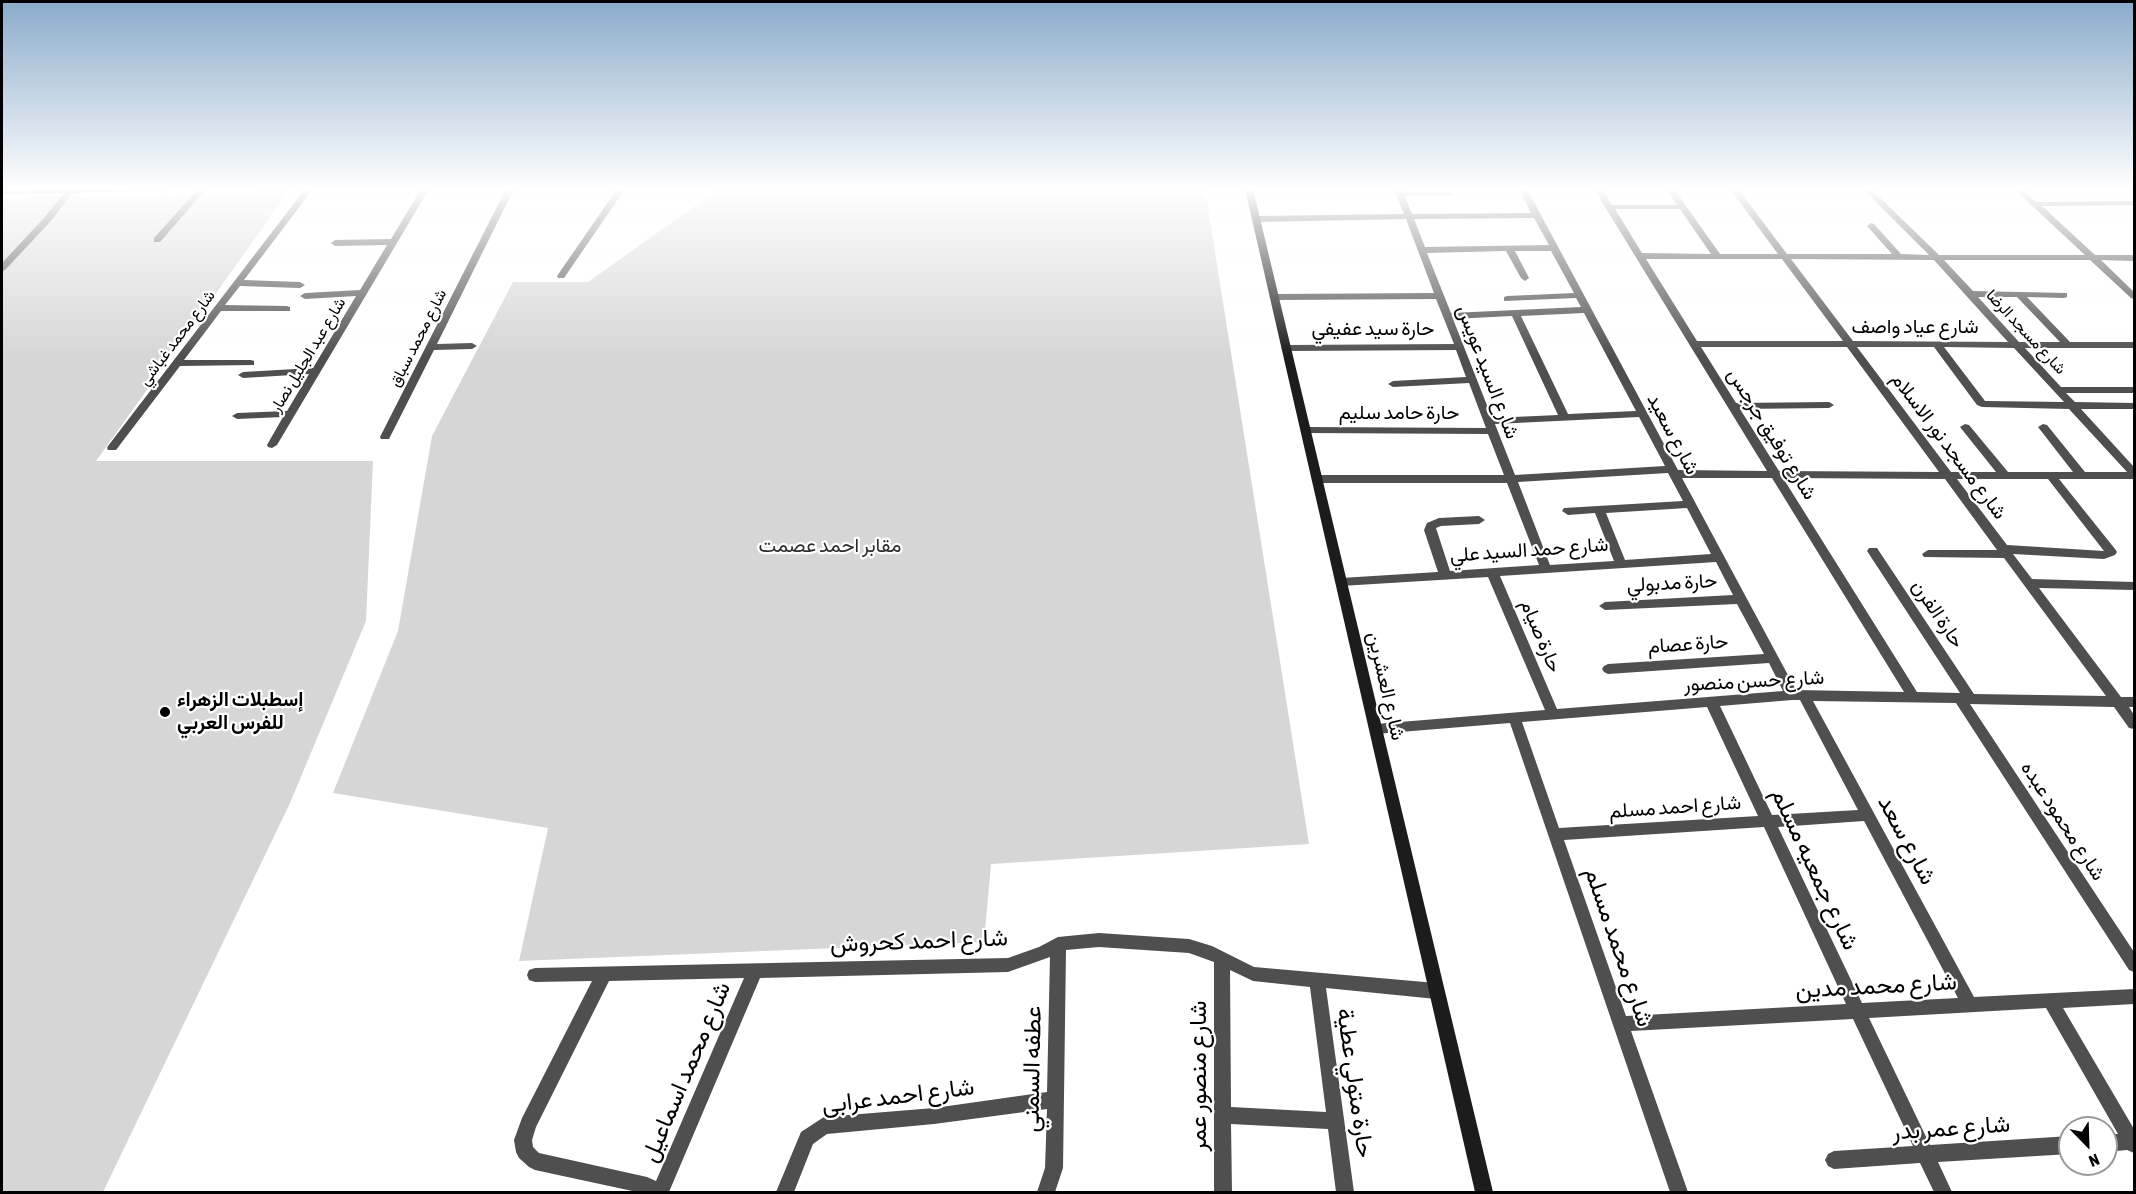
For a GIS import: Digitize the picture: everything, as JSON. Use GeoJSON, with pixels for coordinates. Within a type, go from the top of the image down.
{"type":"FeatureCollection","features":[{"type":"Feature","properties":{"kind":"main road","name":"شارع العشرين"},"geometry":{"type":"LineString","coordinates":[[1262,245],[1484,1192]]}},
{"type":"Feature","properties":{"kind":"street"},"geometry":{"type":"LineString","coordinates":[[2,268],[24,245]]}},
{"type":"Feature","properties":{"kind":"street","name":"شارع محمد غباشي"},"geometry":{"type":"LineString","coordinates":[[112,448],[267,245]]}},
{"type":"Feature","properties":{"kind":"street","name":"شارع عبد الجليل نصار"},"geometry":{"type":"LineString","coordinates":[[272,445],[391,245]]}},
{"type":"Feature","properties":{"kind":"street","name":"شارع محمد سباق"},"geometry":{"type":"LineString","coordinates":[[385,437],[482,245]]}},
{"type":"Feature","properties":{"kind":"street"},"geometry":{"type":"LineString","coordinates":[[561,276],[583,245]]}},
{"type":"Feature","properties":{"kind":"street","name":"شارع السيد عويس"},"geometry":{"type":"LineString","coordinates":[[1419,245],[1546,569]]}},
{"type":"Feature","properties":{"kind":"street","name":"شارع سعيد"},"geometry":{"type":"LineString","coordinates":[[1552,245],[1772,658],[1798,695]]}},
{"type":"Feature","properties":{"kind":"street","name":"شارع توفيق جرجس"},"geometry":{"type":"LineString","coordinates":[[1633,245],[1914,698]]}},
{"type":"Feature","properties":{"kind":"street"},"geometry":{"type":"LineString","coordinates":[[1710,245],[1718,256]]}},
{"type":"Feature","properties":{"kind":"street","name":"شارع مسجد نور الاسلام"},"geometry":{"type":"LineString","coordinates":[[1776,245],[2134,724]]}},
{"type":"Feature","properties":{"kind":"street"},"geometry":{"type":"LineString","coordinates":[[1888,245],[1899,257]]}},
{"type":"Feature","properties":{"kind":"street","name":"شارع مسجد الرضا"},"geometry":{"type":"LineString","coordinates":[[1924,245],[2134,474]]}},
{"type":"Feature","properties":{"kind":"street"},"geometry":{"type":"LineString","coordinates":[[2079,245],[2134,296]]}},
{"type":"Feature","properties":{"kind":"street"},"geometry":{"type":"LineString","coordinates":[[1509,248],[1525,278]]}},
{"type":"Feature","properties":{"kind":"street"},"geometry":{"type":"LineString","coordinates":[[1421,250],[1554,248]]}},
{"type":"Feature","properties":{"kind":"street"},"geometry":{"type":"LineString","coordinates":[[1640,256],[2134,258]]}},
{"type":"Feature","properties":{"kind":"street"},"geometry":{"type":"LineString","coordinates":[[238,283],[300,285]]}},
{"type":"Feature","properties":{"kind":"street"},"geometry":{"type":"LineString","coordinates":[[305,296],[363,293]]}},
{"type":"Feature","properties":{"kind":"street"},"geometry":{"type":"LineString","coordinates":[[1971,294],[2064,295]]}},
{"type":"Feature","properties":{"kind":"street"},"geometry":{"type":"LineString","coordinates":[[1507,299],[1579,295]]}},
{"type":"Feature","properties":{"kind":"street"},"geometry":{"type":"LineString","coordinates":[[2020,295],[2068,345]]}},
{"type":"Feature","properties":{"kind":"street"},"geometry":{"type":"LineString","coordinates":[[1274,297],[1439,296]]}},
{"type":"Feature","properties":{"kind":"street"},"geometry":{"type":"LineString","coordinates":[[219,308],[287,309]]}},
{"type":"Feature","properties":{"kind":"street"},"geometry":{"type":"LineString","coordinates":[[1447,316],[1587,310]]}},
{"type":"Feature","properties":{"kind":"street"},"geometry":{"type":"LineString","coordinates":[[1515,313],[1565,418]]}},
{"type":"Feature","properties":{"kind":"street","name":"شارع عياد واصف"},"geometry":{"type":"LineString","coordinates":[[1695,344],[2134,345]]}},
{"type":"Feature","properties":{"kind":"street"},"geometry":{"type":"LineString","coordinates":[[1937,345],[1983,404],[2134,406]]}},
{"type":"Feature","properties":{"kind":"street"},"geometry":{"type":"LineString","coordinates":[[430,347],[472,346]]}},
{"type":"Feature","properties":{"kind":"street","name":"حارة سيد عفيفي"},"geometry":{"type":"LineString","coordinates":[[1286,348],[1459,347]]}},
{"type":"Feature","properties":{"kind":"street"},"geometry":{"type":"LineString","coordinates":[[177,363],[251,363]]}},
{"type":"Feature","properties":{"kind":"street"},"geometry":{"type":"LineString","coordinates":[[243,375],[316,371]]}},
{"type":"Feature","properties":{"kind":"street"},"geometry":{"type":"LineString","coordinates":[[1393,384],[1472,380]]}},
{"type":"Feature","properties":{"kind":"street"},"geometry":{"type":"LineString","coordinates":[[2058,390],[2134,390]]}},
{"type":"Feature","properties":{"kind":"street"},"geometry":{"type":"LineString","coordinates":[[1733,406],[1829,405]]}},
{"type":"Feature","properties":{"kind":"street"},"geometry":{"type":"LineString","coordinates":[[237,416],[290,414]]}},
{"type":"Feature","properties":{"kind":"street","name":"حارة حامد سليم"},"geometry":{"type":"LineString","coordinates":[[1306,430],[1490,426],[1565,418],[1643,414]]}},
{"type":"Feature","properties":{"kind":"street"},"geometry":{"type":"LineString","coordinates":[[1965,427],[2006,476]]}},
{"type":"Feature","properties":{"kind":"street"},"geometry":{"type":"LineString","coordinates":[[2043,427],[2082,476]]}},
{"type":"Feature","properties":{"kind":"street"},"geometry":{"type":"LineString","coordinates":[[1317,479],[1511,479],[1673,471],[2006,476],[2134,474]]}},
{"type":"Feature","properties":{"kind":"street"},"geometry":{"type":"LineString","coordinates":[[1928,554],[2006,552],[2104,555],[2110,552],[2051,476]]}},
{"type":"Feature","properties":{"kind":"street"},"geometry":{"type":"LineString","coordinates":[[1568,512],[1690,504]]}},
{"type":"Feature","properties":{"kind":"street"},"geometry":{"type":"LineString","coordinates":[[1599,510],[1622,564]]}},
{"type":"Feature","properties":{"kind":"street"},"geometry":{"type":"LineString","coordinates":[[1445,575],[1430,530],[1431,526],[1439,522],[1479,520]]}},
{"type":"Feature","properties":{"kind":"street","name":"حارة الفرن"},"geometry":{"type":"LineString","coordinates":[[1873,551],[1965,699]]}},
{"type":"Feature","properties":{"kind":"street","name":"شارع حمد السيد علي"},"geometry":{"type":"LineString","coordinates":[[1341,582],[1719,558]]}},
{"type":"Feature","properties":{"kind":"street","name":"حارة صيام"},"geometry":{"type":"LineString","coordinates":[[1492,572],[1553,714]]}},
{"type":"Feature","properties":{"kind":"street"},"geometry":{"type":"LineString","coordinates":[[2029,583],[2134,586]]}},
{"type":"Feature","properties":{"kind":"street","name":"حارة مدبولي"},"geometry":{"type":"LineString","coordinates":[[1605,606],[1741,599]]}},
{"type":"Feature","properties":{"kind":"street","name":"حارة عصام"},"geometry":{"type":"LineString","coordinates":[[1608,669],[1772,658]]}},
{"type":"Feature","properties":{"kind":"street","name":"شارع حسن منصور"},"geometry":{"type":"LineString","coordinates":[[1376,729],[1798,695],[2134,702]]}},
{"type":"Feature","properties":{"kind":"street","name":"شارع سعد"},"geometry":{"type":"LineString","coordinates":[[1798,695],[1868,815],[1970,1005]]}},
{"type":"Feature","properties":{"kind":"street","name":"شارع محمود عبده"},"geometry":{"type":"LineString","coordinates":[[1965,699],[2134,965]]}},
{"type":"Feature","properties":{"kind":"street","name":"شارع جمعيه مسلم"},"geometry":{"type":"LineString","coordinates":[[1711,701],[1943,1192]]}},
{"type":"Feature","properties":{"kind":"street","name":"شارع محمد مسلم"},"geometry":{"type":"LineString","coordinates":[[1514,717],[1679,1192]]}},
{"type":"Feature","properties":{"kind":"street","name":"شارع احمد مسلم"},"geometry":{"type":"LineString","coordinates":[[1555,834],[1868,815]]}},
{"type":"Feature","properties":{"kind":"street","name":"شارع احمد كحروش"},"geometry":{"type":"LineString","coordinates":[[536,975],[1008,965],[1043,953],[1058,945],[1085,939],[1189,946],[1207,951],[1253,974],[1436,991]]}},
{"type":"Feature","properties":{"kind":"street","name":"عطفه السمني"},"geometry":{"type":"LineString","coordinates":[[1046,1192],[1054,1168],[1058,945]]}},
{"type":"Feature","properties":{"kind":"street","name":"شارع منصور عمر"},"geometry":{"type":"LineString","coordinates":[[1222,960],[1222,1192]]}},
{"type":"Feature","properties":{"kind":"street","name":"شارع محمد اسماعيل"},"geometry":{"type":"LineString","coordinates":[[660,1192],[755,970]]}},
{"type":"Feature","properties":{"kind":"street"},"geometry":{"type":"LineString","coordinates":[[604,974],[528,1124],[523,1140],[525,1152],[535,1161],[646,1186],[660,1192]]}},
{"type":"Feature","properties":{"kind":"street","name":"حارة متولي عطية"},"geometry":{"type":"LineString","coordinates":[[1317,980],[1345,1192]]}},
{"type":"Feature","properties":{"kind":"street","name":"شارع محمد مدين"},"geometry":{"type":"LineString","coordinates":[[1621,1024],[2134,996]]}},
{"type":"Feature","properties":{"kind":"street"},"geometry":{"type":"LineString","coordinates":[[2050,1001],[2134,1142],[2118,1143]]}},
{"type":"Feature","properties":{"kind":"street","name":"شارع احمد عرابى"},"geometry":{"type":"LineString","coordinates":[[785,1192],[807,1138],[824,1126],[934,1116],[1056,1099]]}},
{"type":"Feature","properties":{"kind":"street"},"geometry":{"type":"LineString","coordinates":[[1222,1115],[1336,1121]]}},
{"type":"Feature","properties":{"kind":"street","name":"شارع عمر بدر"},"geometry":{"type":"LineString","coordinates":[[1834,1160],[2058,1146]]}},
{"type":"Feature","properties":{"kind":"green space","name":"إسطبلات الزهراء للفرس العربي"},"geometry":{"type":"Polygon","coordinates":[[[2,245],[251,245],[96,461],[373,461],[366,621],[290,803],[103,1192],[2,1192],[2,245]]]}},
{"type":"Feature","properties":{"kind":"green space","name":"مقابر احمد عصمت"},"geometry":{"type":"Polygon","coordinates":[[[641,245],[1214,245],[1309,844],[991,864],[984,942],[519,961],[548,828],[333,793],[398,631],[432,436],[513,282],[588,282],[641,245]]]}},
{"type":"Feature","properties":{"kind":"place","name":"إسطبلات الزهراء للفرس العربي"},"geometry":{"type":"Point","coordinates":[165,712]}}]}
